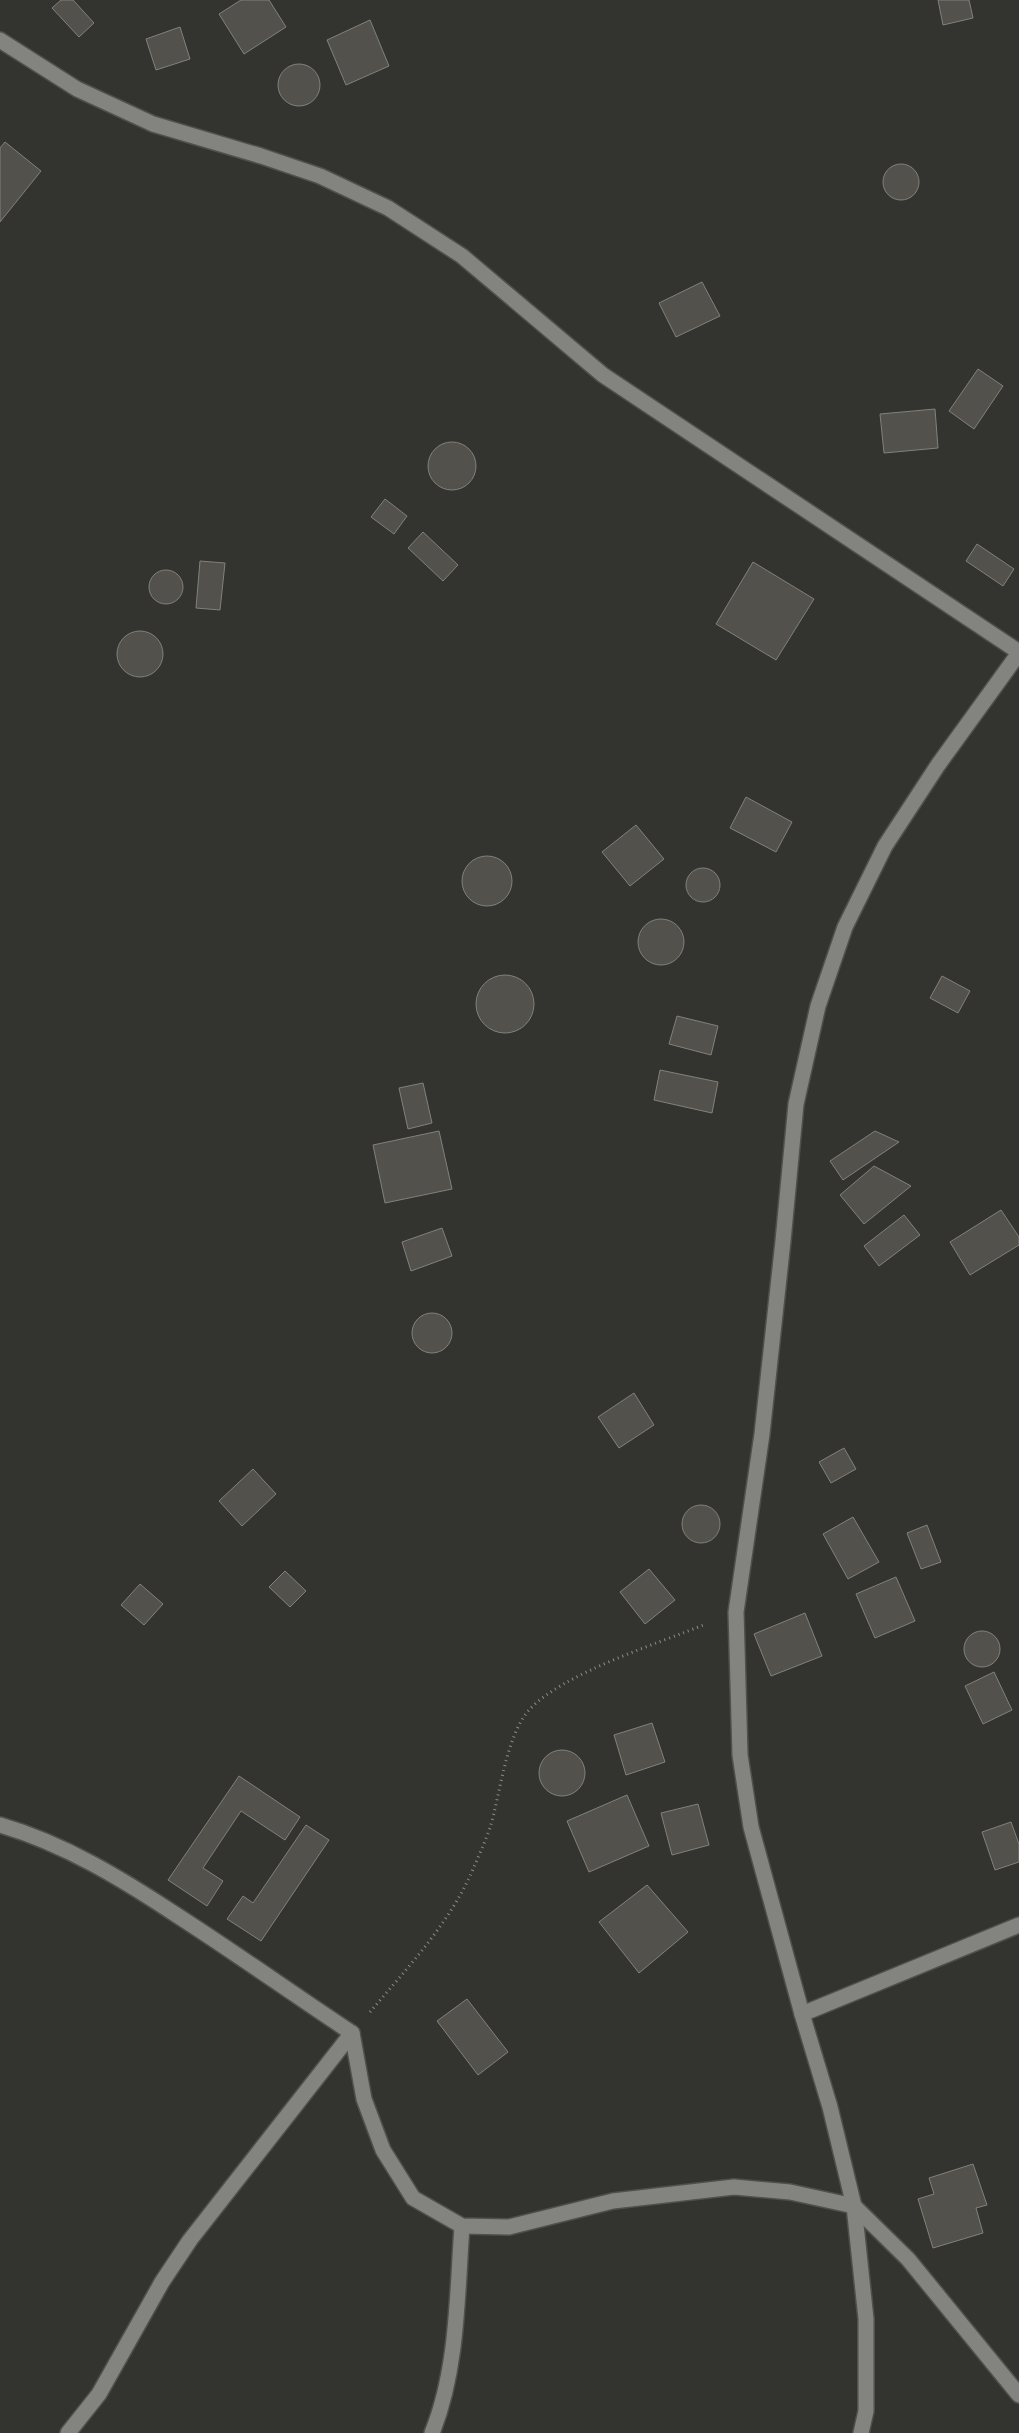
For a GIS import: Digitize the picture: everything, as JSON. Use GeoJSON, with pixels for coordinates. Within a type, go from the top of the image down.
{"type":"FeatureCollection","features":[{"type":"Feature","properties":{"kind":"street"},"geometry":{"type":"LineString","coordinates":[[0,40],[77,88],[153,124],[261,156],[320,176],[388,208],[462,256],[603,375],[1019,653],[938,765],[885,846],[844,927],[818,1006],[796,1104],[762,1434],[736,1612],[740,1755],[751,1827],[802,2014],[830,2107],[854,2206],[866,2319],[866,2411],[861,2433]]}},
{"type":"Feature","properties":{"kind":"street"},"geometry":{"type":"LineString","coordinates":[[0,1825],[22,1831],[87,1860],[232,1951],[352,2033],[364,2099],[383,2150],[413,2198],[462,2226],[509,2227],[613,2202],[734,2187],[790,2192],[854,2206],[908,2259],[1019,2395]]}},
{"type":"Feature","properties":{"kind":"street"},"geometry":{"type":"LineString","coordinates":[[802,2014],[1019,1925]]}},
{"type":"Feature","properties":{"kind":"street"},"geometry":{"type":"LineString","coordinates":[[68,2433],[99,2394],[162,2282],[190,2240],[352,2033]]}},
{"type":"Feature","properties":{"kind":"street"},"geometry":{"type":"LineString","coordinates":[[432,2433],[438,2418],[452,2350],[462,2226]]}},
{"type":"Feature","properties":{"kind":"path"},"geometry":{"type":"LineString","coordinates":[[352,2033],[427,1945],[459,1896],[473,1870],[489,1829],[514,1736],[529,1711],[561,1685],[736,1612]]}},
{"type":"Feature","properties":{"kind":"building"},"geometry":{"type":"Polygon","coordinates":[[[61,0],[73,0],[94,23],[79,37],[52,8],[61,0]]]}},
{"type":"Feature","properties":{"kind":"building"},"geometry":{"type":"Polygon","coordinates":[[[241,0],[269,0],[286,27],[244,54],[219,14],[241,0]]]}},
{"type":"Feature","properties":{"kind":"building"},"geometry":{"type":"Polygon","coordinates":[[[938,0],[969,0],[973,18],[943,25],[938,0]]]}},
{"type":"Feature","properties":{"kind":"building"},"geometry":{"type":"Polygon","coordinates":[[[370,20],[389,66],[346,85],[327,40],[370,20]]]}},
{"type":"Feature","properties":{"kind":"building"},"geometry":{"type":"Polygon","coordinates":[[[180,27],[190,59],[156,70],[146,39],[180,27]]]}},
{"type":"Feature","properties":{"kind":"building"},"geometry":{"type":"Polygon","coordinates":[[[299,64],[314,70],[320,85],[314,100],[299,106],[284,100],[278,85],[284,70],[299,64]]]}},
{"type":"Feature","properties":{"kind":"building"},"geometry":{"type":"Polygon","coordinates":[[[5,142],[41,171],[0,222],[0,148],[5,142]]]}},
{"type":"Feature","properties":{"kind":"building"},"geometry":{"type":"Polygon","coordinates":[[[901,164],[908,165],[914,169],[918,175],[918,189],[914,195],[908,199],[901,200],[894,199],[888,195],[884,189],[883,182],[884,175],[888,169],[894,165],[901,164]]]}},
{"type":"Feature","properties":{"kind":"building"},"geometry":{"type":"Polygon","coordinates":[[[702,282],[720,316],[676,337],[659,303],[702,282]]]}},
{"type":"Feature","properties":{"kind":"building"},"geometry":{"type":"Polygon","coordinates":[[[978,369],[1003,386],[974,429],[949,411],[978,369]]]}},
{"type":"Feature","properties":{"kind":"building"},"geometry":{"type":"Polygon","coordinates":[[[935,409],[938,448],[884,453],[880,414],[935,409]]]}},
{"type":"Feature","properties":{"kind":"building"},"geometry":{"type":"Polygon","coordinates":[[[447,442],[457,442],[466,446],[472,452],[475,457],[475,475],[466,486],[457,490],[447,490],[438,486],[432,480],[428,471],[428,461],[432,452],[438,446],[447,442]]]}},
{"type":"Feature","properties":{"kind":"building"},"geometry":{"type":"Polygon","coordinates":[[[385,499],[407,516],[394,534],[371,517],[385,499]]]}},
{"type":"Feature","properties":{"kind":"building"},"geometry":{"type":"Polygon","coordinates":[[[423,532],[458,565],[443,581],[408,548],[423,532]]]}},
{"type":"Feature","properties":{"kind":"building"},"geometry":{"type":"Polygon","coordinates":[[[977,544],[1014,569],[1003,586],[966,561],[977,544]]]}},
{"type":"Feature","properties":{"kind":"building"},"geometry":{"type":"Polygon","coordinates":[[[200,561],[225,563],[220,610],[196,608],[200,561]]]}},
{"type":"Feature","properties":{"kind":"building"},"geometry":{"type":"Polygon","coordinates":[[[753,562],[814,599],[776,660],[716,624],[753,562]]]}},
{"type":"Feature","properties":{"kind":"building"},"geometry":{"type":"Polygon","coordinates":[[[166,570],[173,571],[178,575],[182,580],[182,594],[178,599],[173,603],[166,604],[159,603],[154,599],[150,594],[149,587],[150,580],[154,575],[159,571],[166,570]]]}},
{"type":"Feature","properties":{"kind":"building"},"geometry":{"type":"Polygon","coordinates":[[[145,631],[157,637],[162,645],[162,663],[157,671],[149,676],[135,677],[123,671],[118,663],[117,649],[123,637],[131,632],[145,631]]]}},
{"type":"Feature","properties":{"kind":"building"},"geometry":{"type":"Polygon","coordinates":[[[746,797],[792,822],[776,852],[730,828],[746,797]]]}},
{"type":"Feature","properties":{"kind":"building"},"geometry":{"type":"Polygon","coordinates":[[[636,825],[664,859],[630,886],[602,852],[636,825]]]}},
{"type":"Feature","properties":{"kind":"building"},"geometry":{"type":"Polygon","coordinates":[[[482,856],[492,856],[505,863],[512,876],[512,886],[505,899],[492,906],[482,906],[473,902],[466,895],[462,886],[462,876],[466,867],[473,860],[482,856]]]}},
{"type":"Feature","properties":{"kind":"building"},"geometry":{"type":"Polygon","coordinates":[[[703,868],[715,873],[720,885],[715,897],[703,902],[691,897],[686,885],[691,873],[703,868]]]}},
{"type":"Feature","properties":{"kind":"building"},"geometry":{"type":"Polygon","coordinates":[[[666,919],[678,925],[683,933],[683,951],[678,959],[670,964],[656,965],[644,959],[639,951],[638,937],[644,925],[652,920],[666,919]]]}},
{"type":"Feature","properties":{"kind":"building"},"geometry":{"type":"Polygon","coordinates":[[[505,975],[516,977],[526,983],[532,993],[534,1004],[532,1015],[526,1025],[516,1031],[505,1033],[494,1031],[484,1025],[478,1015],[476,1004],[478,993],[484,983],[494,977],[505,975]]]}},
{"type":"Feature","properties":{"kind":"building"},"geometry":{"type":"Polygon","coordinates":[[[942,976],[970,991],[958,1013],[930,998],[942,976]]]}},
{"type":"Feature","properties":{"kind":"building"},"geometry":{"type":"Polygon","coordinates":[[[677,1016],[718,1026],[711,1055],[669,1044],[677,1016]]]}},
{"type":"Feature","properties":{"kind":"building"},"geometry":{"type":"Polygon","coordinates":[[[660,1070],[718,1082],[712,1113],[654,1100],[660,1070]]]}},
{"type":"Feature","properties":{"kind":"building"},"geometry":{"type":"Polygon","coordinates":[[[423,1083],[432,1123],[408,1129],[399,1088],[423,1083]]]}},
{"type":"Feature","properties":{"kind":"building"},"geometry":{"type":"Polygon","coordinates":[[[439,1131],[452,1189],[385,1203],[373,1145],[439,1131]]]}},
{"type":"Feature","properties":{"kind":"building"},"geometry":{"type":"Polygon","coordinates":[[[875,1131],[899,1142],[843,1180],[830,1161],[875,1131]]]}},
{"type":"Feature","properties":{"kind":"building"},"geometry":{"type":"Polygon","coordinates":[[[874,1166],[911,1186],[864,1224],[840,1195],[874,1166]]]}},
{"type":"Feature","properties":{"kind":"building"},"geometry":{"type":"Polygon","coordinates":[[[1001,1210],[1019,1237],[1019,1245],[970,1275],[950,1242],[1001,1210]]]}},
{"type":"Feature","properties":{"kind":"building"},"geometry":{"type":"Polygon","coordinates":[[[904,1215],[920,1235],[879,1266],[864,1246],[904,1215]]]}},
{"type":"Feature","properties":{"kind":"building"},"geometry":{"type":"Polygon","coordinates":[[[442,1228],[452,1256],[411,1271],[402,1242],[442,1228]]]}},
{"type":"Feature","properties":{"kind":"building"},"geometry":{"type":"Polygon","coordinates":[[[436,1313],[443,1316],[449,1322],[452,1333],[451,1341],[443,1350],[436,1353],[428,1353],[421,1350],[413,1341],[412,1329],[415,1322],[424,1314],[436,1313]]]}},
{"type":"Feature","properties":{"kind":"building"},"geometry":{"type":"Polygon","coordinates":[[[634,1393],[654,1425],[619,1448],[598,1417],[634,1393]]]}},
{"type":"Feature","properties":{"kind":"building"},"geometry":{"type":"Polygon","coordinates":[[[844,1448],[856,1469],[831,1483],[819,1462],[844,1448]]]}},
{"type":"Feature","properties":{"kind":"building"},"geometry":{"type":"Polygon","coordinates":[[[253,1469],[276,1494],[242,1526],[219,1501],[253,1469]]]}},
{"type":"Feature","properties":{"kind":"building"},"geometry":{"type":"Polygon","coordinates":[[[701,1505],[715,1510],[720,1524],[715,1538],[701,1543],[687,1538],[682,1524],[687,1510],[701,1505]]]}},
{"type":"Feature","properties":{"kind":"building"},"geometry":{"type":"Polygon","coordinates":[[[853,1517],[879,1562],[848,1579],[823,1534],[853,1517]]]}},
{"type":"Feature","properties":{"kind":"building"},"geometry":{"type":"Polygon","coordinates":[[[927,1525],[941,1562],[921,1569],[907,1533],[927,1525]]]}},
{"type":"Feature","properties":{"kind":"building"},"geometry":{"type":"Polygon","coordinates":[[[649,1569],[675,1600],[645,1624],[620,1592],[649,1569]]]}},
{"type":"Feature","properties":{"kind":"building"},"geometry":{"type":"Polygon","coordinates":[[[285,1571],[306,1591],[290,1607],[269,1587],[285,1571]]]}},
{"type":"Feature","properties":{"kind":"building"},"geometry":{"type":"Polygon","coordinates":[[[896,1577],[915,1621],[875,1638],[856,1594],[896,1577]]]}},
{"type":"Feature","properties":{"kind":"building"},"geometry":{"type":"Polygon","coordinates":[[[140,1584],[163,1604],[144,1625],[121,1605],[140,1584]]]}},
{"type":"Feature","properties":{"kind":"building"},"geometry":{"type":"Polygon","coordinates":[[[805,1613],[822,1656],[771,1676],[754,1634],[805,1613]]]}},
{"type":"Feature","properties":{"kind":"building"},"geometry":{"type":"Polygon","coordinates":[[[982,1631],[989,1632],[995,1636],[999,1642],[999,1656],[995,1662],[989,1666],[982,1667],[975,1666],[969,1662],[965,1656],[964,1649],[965,1642],[969,1636],[975,1632],[982,1631]]]}},
{"type":"Feature","properties":{"kind":"building"},"geometry":{"type":"Polygon","coordinates":[[[994,1672],[1012,1710],[983,1724],[965,1686],[994,1672]]]}},
{"type":"Feature","properties":{"kind":"building"},"geometry":{"type":"Polygon","coordinates":[[[652,1723],[665,1762],[626,1775],[614,1735],[652,1723]]]}},
{"type":"Feature","properties":{"kind":"building"},"geometry":{"type":"Polygon","coordinates":[[[562,1750],[575,1754],[581,1760],[585,1773],[581,1786],[575,1792],[562,1796],[549,1792],[543,1786],[539,1773],[543,1760],[549,1754],[562,1750]]]}},
{"type":"Feature","properties":{"kind":"building"},"geometry":{"type":"Polygon","coordinates":[[[239,1776],[300,1817],[285,1840],[241,1811],[203,1868],[223,1881],[207,1906],[168,1880],[239,1776]]]}},
{"type":"Feature","properties":{"kind":"building"},"geometry":{"type":"Polygon","coordinates":[[[627,1795],[649,1846],[589,1872],[567,1821],[627,1795]]]}},
{"type":"Feature","properties":{"kind":"building"},"geometry":{"type":"Polygon","coordinates":[[[698,1804],[709,1845],[672,1855],[661,1813],[698,1804]]]}},
{"type":"Feature","properties":{"kind":"building"},"geometry":{"type":"Polygon","coordinates":[[[1011,1822],[1019,1844],[1019,1862],[995,1870],[982,1832],[1011,1822]]]}},
{"type":"Feature","properties":{"kind":"building"},"geometry":{"type":"Polygon","coordinates":[[[306,1825],[329,1840],[261,1941],[227,1919],[243,1896],[253,1903],[306,1825]]]}},
{"type":"Feature","properties":{"kind":"building"},"geometry":{"type":"Polygon","coordinates":[[[647,1885],[688,1932],[639,1973],[599,1922],[647,1885]]]}},
{"type":"Feature","properties":{"kind":"building"},"geometry":{"type":"Polygon","coordinates":[[[467,1999],[508,2052],[478,2075],[437,2021],[467,1999]]]}},
{"type":"Feature","properties":{"kind":"building"},"geometry":{"type":"Polygon","coordinates":[[[973,2164],[987,2205],[976,2208],[983,2233],[933,2248],[918,2199],[934,2194],[929,2178],[973,2164]]]}}]}
